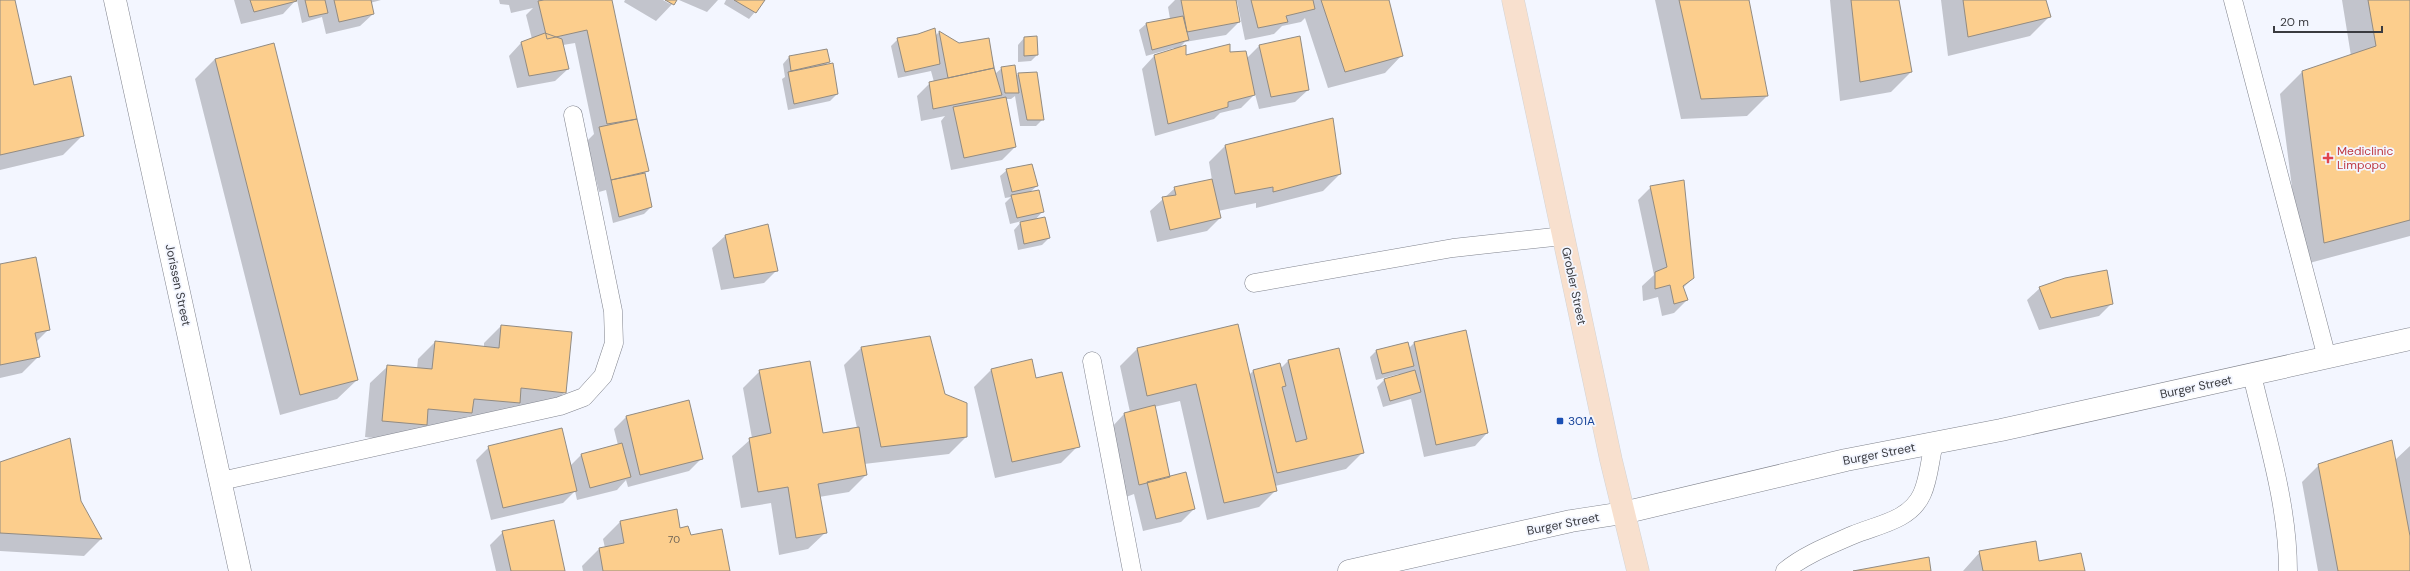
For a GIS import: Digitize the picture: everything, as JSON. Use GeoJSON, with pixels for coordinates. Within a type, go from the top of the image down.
{"type":"FeatureCollection","features":[{"type":"Feature","properties":{"kind":"main road","name":"Grobler Street"},"geometry":{"type":"LineString","coordinates":[[1513,0],[1623,513],[1638,571]]}},
{"type":"Feature","properties":{"kind":"street","name":"Jorissen Street"},"geometry":{"type":"LineString","coordinates":[[115,0],[240,571]]}},
{"type":"Feature","properties":{"kind":"street","name":"Burger Street"},"geometry":{"type":"LineString","coordinates":[[1349,571],[1571,522],[1623,513],[1839,462],[2252,375],[2410,339]]}},
{"type":"Feature","properties":{"kind":"lane"},"geometry":{"type":"LineString","coordinates":[[2232,0],[2327,358]]}},
{"type":"Feature","properties":{"kind":"lane"},"geometry":{"type":"LineString","coordinates":[[220,481],[560,406],[584,398],[603,376],[610,359],[614,343],[613,311],[573,115]]}},
{"type":"Feature","properties":{"kind":"lane"},"geometry":{"type":"LineString","coordinates":[[1254,283],[1453,248],[1563,236]]}},
{"type":"Feature","properties":{"kind":"lane"},"geometry":{"type":"LineString","coordinates":[[1092,361],[1132,571]]}},
{"type":"Feature","properties":{"kind":"lane"},"geometry":{"type":"LineString","coordinates":[[2252,375],[2281,498],[2288,549],[2288,571]]}},
{"type":"Feature","properties":{"kind":"lane"},"geometry":{"type":"LineString","coordinates":[[1785,571],[1810,555],[1854,535],[1897,519],[1910,510],[1922,494],[1934,443]]}},
{"type":"Feature","properties":{"kind":"building"},"geometry":{"type":"Polygon","coordinates":[[[0,0],[15,0],[34,85],[71,76],[84,136],[0,155],[0,0]]]}},
{"type":"Feature","properties":{"kind":"building"},"geometry":{"type":"Polygon","coordinates":[[[250,0],[296,0],[297,1],[254,12],[250,0]]]}},
{"type":"Feature","properties":{"kind":"building"},"geometry":{"type":"Polygon","coordinates":[[[305,0],[325,0],[328,13],[309,17],[305,0]]]}},
{"type":"Feature","properties":{"kind":"building"},"geometry":{"type":"Polygon","coordinates":[[[334,0],[371,0],[374,14],[339,22],[334,0]]]}},
{"type":"Feature","properties":{"kind":"building"},"geometry":{"type":"Polygon","coordinates":[[[612,0],[637,119],[607,124],[587,30],[547,39],[538,1],[612,0]]]}},
{"type":"Feature","properties":{"kind":"building"},"geometry":{"type":"Polygon","coordinates":[[[665,0],[677,0],[674,5],[665,0]]]}},
{"type":"Feature","properties":{"kind":"building"},"geometry":{"type":"Polygon","coordinates":[[[734,0],[765,0],[756,13],[734,0]]]}},
{"type":"Feature","properties":{"kind":"building"},"geometry":{"type":"Polygon","coordinates":[[[1181,0],[1236,0],[1240,22],[1187,32],[1181,0]]]}},
{"type":"Feature","properties":{"kind":"building"},"geometry":{"type":"Polygon","coordinates":[[[1251,0],[1313,0],[1315,9],[1286,16],[1288,22],[1258,28],[1251,0]]]}},
{"type":"Feature","properties":{"kind":"building"},"geometry":{"type":"Polygon","coordinates":[[[1321,0],[1389,0],[1403,56],[1345,72],[1321,0]]]}},
{"type":"Feature","properties":{"kind":"building"},"geometry":{"type":"Polygon","coordinates":[[[1679,0],[1749,0],[1768,96],[1701,99],[1679,0]]]}},
{"type":"Feature","properties":{"kind":"building"},"geometry":{"type":"Polygon","coordinates":[[[1851,0],[1899,0],[1912,72],[1860,82],[1851,0]]]}},
{"type":"Feature","properties":{"kind":"building"},"geometry":{"type":"Polygon","coordinates":[[[1963,0],[2046,0],[2051,17],[1968,37],[1963,0]]]}},
{"type":"Feature","properties":{"kind":"building"},"geometry":{"type":"Polygon","coordinates":[[[2368,0],[2410,0],[2410,220],[2324,243],[2302,71],[2376,46],[2368,0]]]}},
{"type":"Feature","properties":{"kind":"building"},"geometry":{"type":"Polygon","coordinates":[[[1183,16],[1189,40],[1152,50],[1146,23],[1183,16]]]}},
{"type":"Feature","properties":{"kind":"building"},"geometry":{"type":"Polygon","coordinates":[[[935,28],[940,64],[905,72],[897,38],[918,34],[935,28]]]}},
{"type":"Feature","properties":{"kind":"building"},"geometry":{"type":"Polygon","coordinates":[[[939,31],[959,43],[989,38],[994,68],[948,78],[939,31]]]}},
{"type":"Feature","properties":{"kind":"building"},"geometry":{"type":"Polygon","coordinates":[[[545,33],[562,39],[569,69],[529,76],[521,42],[545,33]]]}},
{"type":"Feature","properties":{"kind":"building"},"geometry":{"type":"Polygon","coordinates":[[[1037,36],[1038,55],[1024,56],[1024,37],[1037,36]]]}},
{"type":"Feature","properties":{"kind":"building"},"geometry":{"type":"Polygon","coordinates":[[[1300,36],[1309,90],[1271,97],[1259,45],[1300,36]]]}},
{"type":"Feature","properties":{"kind":"building"},"geometry":{"type":"Polygon","coordinates":[[[274,43],[358,380],[300,395],[215,59],[274,43]]]}},
{"type":"Feature","properties":{"kind":"building"},"geometry":{"type":"Polygon","coordinates":[[[1230,44],[1230,52],[1246,51],[1255,95],[1228,102],[1228,107],[1168,124],[1154,55],[1186,45],[1186,55],[1230,44]]]}},
{"type":"Feature","properties":{"kind":"building"},"geometry":{"type":"Polygon","coordinates":[[[827,49],[830,62],[791,71],[789,56],[827,49]]]}},
{"type":"Feature","properties":{"kind":"building"},"geometry":{"type":"Polygon","coordinates":[[[833,63],[838,94],[794,104],[788,72],[833,63]]]}},
{"type":"Feature","properties":{"kind":"building"},"geometry":{"type":"Polygon","coordinates":[[[1015,65],[1019,93],[1005,93],[1001,67],[1015,65]]]}},
{"type":"Feature","properties":{"kind":"building"},"geometry":{"type":"Polygon","coordinates":[[[994,68],[1002,95],[933,109],[929,82],[994,68]]]}},
{"type":"Feature","properties":{"kind":"building"},"geometry":{"type":"Polygon","coordinates":[[[1037,72],[1044,120],[1027,120],[1018,73],[1037,72]]]}},
{"type":"Feature","properties":{"kind":"building"},"geometry":{"type":"Polygon","coordinates":[[[1006,97],[1016,147],[964,158],[953,107],[1006,97]]]}},
{"type":"Feature","properties":{"kind":"building"},"geometry":{"type":"Polygon","coordinates":[[[1333,118],[1341,174],[1273,192],[1273,187],[1235,194],[1225,145],[1333,118]]]}},
{"type":"Feature","properties":{"kind":"building"},"geometry":{"type":"Polygon","coordinates":[[[637,119],[649,171],[611,180],[599,127],[637,119]]]}},
{"type":"Feature","properties":{"kind":"building"},"geometry":{"type":"Polygon","coordinates":[[[1032,164],[1038,186],[1012,192],[1006,169],[1032,164]]]}},
{"type":"Feature","properties":{"kind":"building"},"geometry":{"type":"Polygon","coordinates":[[[645,173],[652,207],[619,217],[611,180],[645,173]]]}},
{"type":"Feature","properties":{"kind":"building"},"geometry":{"type":"Polygon","coordinates":[[[1212,179],[1221,218],[1170,230],[1162,197],[1176,195],[1174,187],[1212,179]]]}},
{"type":"Feature","properties":{"kind":"building"},"geometry":{"type":"Polygon","coordinates":[[[1684,180],[1694,278],[1683,286],[1688,300],[1674,304],[1670,285],[1655,289],[1655,272],[1667,267],[1650,186],[1684,180]]]}},
{"type":"Feature","properties":{"kind":"building"},"geometry":{"type":"Polygon","coordinates":[[[1039,190],[1044,212],[1017,218],[1011,195],[1039,190]]]}},
{"type":"Feature","properties":{"kind":"building"},"geometry":{"type":"Polygon","coordinates":[[[1045,217],[1050,238],[1024,244],[1020,222],[1045,217]]]}},
{"type":"Feature","properties":{"kind":"building"},"geometry":{"type":"Polygon","coordinates":[[[768,224],[778,271],[734,278],[725,235],[768,224]]]}},
{"type":"Feature","properties":{"kind":"building"},"geometry":{"type":"Polygon","coordinates":[[[36,257],[50,330],[35,333],[40,357],[0,365],[0,264],[36,257]]]}},
{"type":"Feature","properties":{"kind":"building"},"geometry":{"type":"Polygon","coordinates":[[[2107,270],[2113,304],[2051,318],[2039,287],[2065,278],[2107,270]]]}},
{"type":"Feature","properties":{"kind":"building"},"geometry":{"type":"Polygon","coordinates":[[[1238,324],[1277,491],[1224,503],[1196,384],[1147,396],[1137,348],[1238,324]]]}},
{"type":"Feature","properties":{"kind":"building"},"geometry":{"type":"Polygon","coordinates":[[[501,325],[572,332],[566,393],[521,388],[520,403],[474,399],[472,413],[428,409],[427,425],[382,421],[387,365],[432,369],[435,341],[499,348],[501,325]]]}},
{"type":"Feature","properties":{"kind":"building"},"geometry":{"type":"Polygon","coordinates":[[[1466,330],[1488,433],[1436,445],[1414,342],[1466,330]]]}},
{"type":"Feature","properties":{"kind":"building"},"geometry":{"type":"Polygon","coordinates":[[[930,336],[945,394],[967,403],[967,437],[881,447],[861,347],[930,336]]]}},
{"type":"Feature","properties":{"kind":"building"},"geometry":{"type":"Polygon","coordinates":[[[1408,342],[1414,366],[1382,374],[1376,350],[1408,342]]]}},
{"type":"Feature","properties":{"kind":"building"},"geometry":{"type":"Polygon","coordinates":[[[1339,348],[1364,453],[1277,473],[1253,370],[1280,363],[1286,386],[1282,387],[1296,442],[1307,439],[1288,360],[1339,348]]]}},
{"type":"Feature","properties":{"kind":"building"},"geometry":{"type":"Polygon","coordinates":[[[1032,359],[1036,378],[1062,372],[1080,447],[1012,462],[991,369],[1032,359]]]}},
{"type":"Feature","properties":{"kind":"building"},"geometry":{"type":"Polygon","coordinates":[[[810,361],[823,433],[859,427],[867,475],[818,484],[827,533],[796,538],[788,487],[758,492],[749,438],[771,433],[759,370],[810,361]]]}},
{"type":"Feature","properties":{"kind":"building"},"geometry":{"type":"Polygon","coordinates":[[[1415,370],[1421,392],[1390,401],[1384,379],[1415,370]]]}},
{"type":"Feature","properties":{"kind":"building"},"geometry":{"type":"Polygon","coordinates":[[[689,400],[703,459],[640,475],[626,416],[689,400]]]}},
{"type":"Feature","properties":{"kind":"building"},"geometry":{"type":"Polygon","coordinates":[[[1155,405],[1170,477],[1139,485],[1124,413],[1155,405]]]}},
{"type":"Feature","properties":{"kind":"building"},"geometry":{"type":"Polygon","coordinates":[[[562,428],[577,491],[503,508],[488,446],[562,428]]]}},
{"type":"Feature","properties":{"kind":"building"},"geometry":{"type":"Polygon","coordinates":[[[70,438],[81,501],[102,539],[0,533],[0,462],[70,438]]]}},
{"type":"Feature","properties":{"kind":"building"},"geometry":{"type":"Polygon","coordinates":[[[2392,440],[2410,536],[2410,571],[2338,571],[2318,464],[2392,440]]]}},
{"type":"Feature","properties":{"kind":"building"},"geometry":{"type":"Polygon","coordinates":[[[622,443],[631,477],[590,488],[581,454],[622,443]]]}},
{"type":"Feature","properties":{"kind":"building"},"geometry":{"type":"Polygon","coordinates":[[[1186,472],[1195,509],[1156,519],[1147,482],[1186,472]]]}},
{"type":"Feature","properties":{"kind":"building"},"geometry":{"type":"Polygon","coordinates":[[[677,509],[680,528],[688,526],[691,535],[722,529],[730,571],[603,571],[599,548],[624,543],[620,521],[677,509]]]}},
{"type":"Feature","properties":{"kind":"building"},"geometry":{"type":"Polygon","coordinates":[[[554,520],[565,571],[511,571],[502,531],[554,520]]]}},
{"type":"Feature","properties":{"kind":"building"},"geometry":{"type":"Polygon","coordinates":[[[2036,541],[2039,561],[2081,553],[2085,571],[1983,571],[1979,551],[2036,541]]]}},
{"type":"Feature","properties":{"kind":"building"},"geometry":{"type":"Polygon","coordinates":[[[1929,557],[1931,571],[1853,571],[1929,557]]]}},
{"type":"Feature","properties":{"kind":"place","name":"Mediclinic Limpopo"},"geometry":{"type":"Point","coordinates":[2328,158]}},
{"type":"Feature","properties":{"kind":"place","name":"301A"},"geometry":{"type":"Point","coordinates":[1560,421]}}]}
